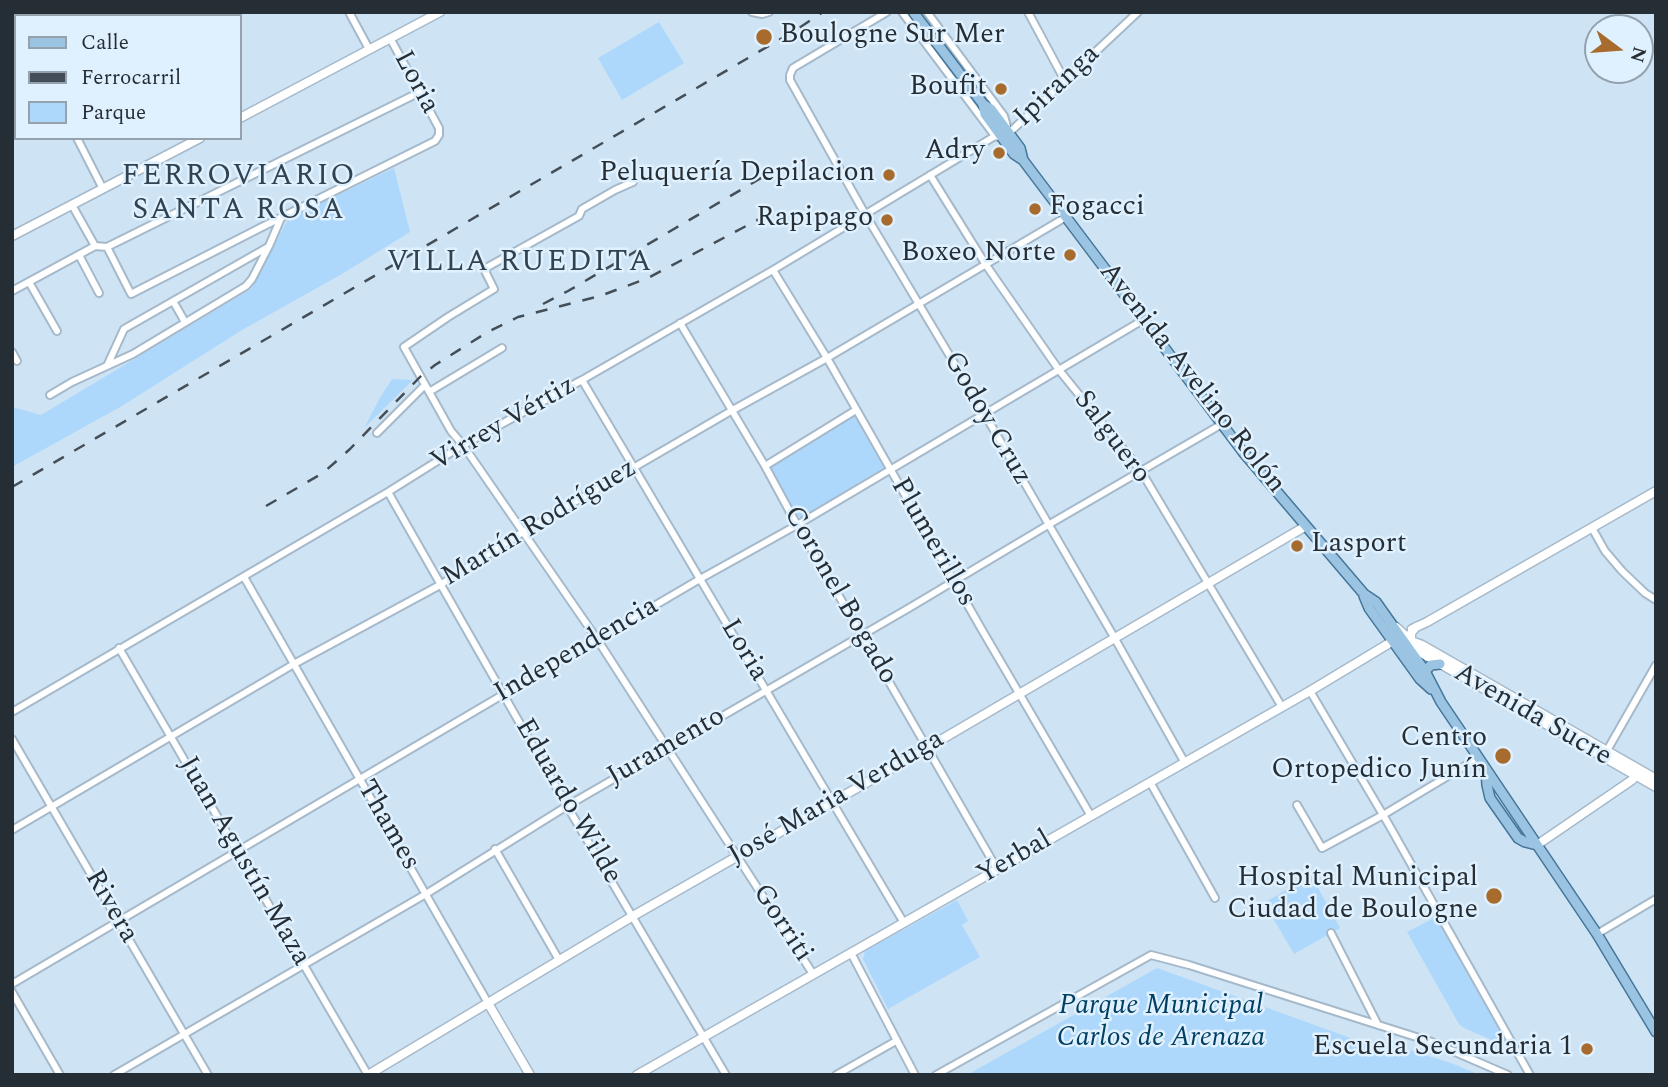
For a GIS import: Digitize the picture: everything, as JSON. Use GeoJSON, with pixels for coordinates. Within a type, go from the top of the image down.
{"type":"FeatureCollection","features":[{"type":"Feature","properties":{"kind":"main road","name":"Avenida Avelino Rolón"},"geometry":{"type":"LineString","coordinates":[[914,13],[983,104],[985,114],[1014,154],[1023,160],[1222,424],[1364,594],[1376,602],[1425,671],[1434,691],[1597,934],[1655,1029]]}},
{"type":"Feature","properties":{"kind":"main road","name":"Avenida Avelino Rolón"},"geometry":{"type":"LineString","coordinates":[[1364,594],[1369,608],[1420,679],[1434,691]]}},
{"type":"Feature","properties":{"kind":"main road"},"geometry":{"type":"LineString","coordinates":[[1425,671],[1432,665],[1440,664]]}},
{"type":"Feature","properties":{"kind":"street","name":"Loria"},"geometry":{"type":"LineString","coordinates":[[349,12],[369,49]]}},
{"type":"Feature","properties":{"kind":"street"},"geometry":{"type":"LineString","coordinates":[[242,117],[440,12]]}},
{"type":"Feature","properties":{"kind":"street"},"geometry":{"type":"LineString","coordinates":[[752,12],[762,15],[769,12]]}},
{"type":"Feature","properties":{"kind":"street","name":"Godoy Cruz"},"geometry":{"type":"LineString","coordinates":[[887,12],[793,68],[790,80],[865,214],[984,413],[1185,762]]}},
{"type":"Feature","properties":{"kind":"street","name":"Avenida Avelino Rolón"},"geometry":{"type":"LineString","coordinates":[[902,12],[1002,136]]}},
{"type":"Feature","properties":{"kind":"street","name":"Avenida Avelino Rolón"},"geometry":{"type":"LineString","coordinates":[[927,12],[1004,116],[1002,136]]}},
{"type":"Feature","properties":{"kind":"street"},"geometry":{"type":"LineString","coordinates":[[1028,12],[1065,81]]}},
{"type":"Feature","properties":{"kind":"street","name":"Ipiranga"},"geometry":{"type":"LineString","coordinates":[[1002,136],[1138,12]]}},
{"type":"Feature","properties":{"kind":"street","name":"Loria"},"geometry":{"type":"LineString","coordinates":[[281,218],[435,141],[439,135],[439,128],[390,38]]}},
{"type":"Feature","properties":{"kind":"street"},"geometry":{"type":"LineString","coordinates":[[12,291],[95,246],[107,247],[420,92]]}},
{"type":"Feature","properties":{"kind":"street","name":"Virrey Vértiz"},"geometry":{"type":"LineString","coordinates":[[12,712],[388,492],[463,445],[582,380],[773,270],[930,175],[1002,136]]}},
{"type":"Feature","properties":{"kind":"street"},"geometry":{"type":"LineString","coordinates":[[78,140],[103,189]]}},
{"type":"Feature","properties":{"kind":"street"},"geometry":{"type":"LineString","coordinates":[[12,236],[196,140]]}},
{"type":"Feature","properties":{"kind":"street","name":"Salguero"},"geometry":{"type":"LineString","coordinates":[[930,175],[986,265],[1059,370],[1140,471],[1282,707]]}},
{"type":"Feature","properties":{"kind":"street","name":"Gorriti"},"geometry":{"type":"LineString","coordinates":[[632,183],[582,209],[579,216],[484,269],[494,289],[404,347],[451,431],[597,639],[813,974]]}},
{"type":"Feature","properties":{"kind":"street"},"geometry":{"type":"LineString","coordinates":[[72,205],[95,246]]}},
{"type":"Feature","properties":{"kind":"street","name":"Martín Rodríguez"},"geometry":{"type":"LineString","coordinates":[[12,830],[294,664],[440,585],[633,467],[827,358],[1066,217]]}},
{"type":"Feature","properties":{"kind":"street"},"geometry":{"type":"LineString","coordinates":[[107,247],[131,294],[281,218]]}},
{"type":"Feature","properties":{"kind":"street"},"geometry":{"type":"LineString","coordinates":[[50,395],[133,354],[246,286],[270,246],[281,218]]}},
{"type":"Feature","properties":{"kind":"street"},"geometry":{"type":"LineString","coordinates":[[106,366],[124,329],[270,246]]}},
{"type":"Feature","properties":{"kind":"street"},"geometry":{"type":"LineString","coordinates":[[79,255],[99,293]]}},
{"type":"Feature","properties":{"kind":"street","name":"Plumerillos"},"geometry":{"type":"LineString","coordinates":[[773,270],[827,358],[1091,816]]}},
{"type":"Feature","properties":{"kind":"street"},"geometry":{"type":"LineString","coordinates":[[29,282],[57,331]]}},
{"type":"Feature","properties":{"kind":"street"},"geometry":{"type":"LineString","coordinates":[[173,301],[185,322]]}},
{"type":"Feature","properties":{"kind":"street","name":"Independencia"},"geometry":{"type":"LineString","coordinates":[[12,984],[1143,320]]}},
{"type":"Feature","properties":{"kind":"street","name":"Coronel Bogado"},"geometry":{"type":"LineString","coordinates":[[680,323],[997,869]]}},
{"type":"Feature","properties":{"kind":"street"},"geometry":{"type":"LineString","coordinates":[[429,392],[502,348]]}},
{"type":"Feature","properties":{"kind":"street"},"geometry":{"type":"LineString","coordinates":[[12,352],[17,361]]}},
{"type":"Feature","properties":{"kind":"street","name":"Loria"},"geometry":{"type":"LineString","coordinates":[[582,380],[904,923]]}},
{"type":"Feature","properties":{"kind":"street"},"geometry":{"type":"LineString","coordinates":[[377,433],[425,385]]}},
{"type":"Feature","properties":{"kind":"street"},"geometry":{"type":"LineString","coordinates":[[765,466],[856,410]]}},
{"type":"Feature","properties":{"kind":"street","name":"Juramento"},"geometry":{"type":"LineString","coordinates":[[114,1075],[426,894],[495,849],[667,747],[1222,424]]}},
{"type":"Feature","properties":{"kind":"street"},"geometry":{"type":"LineString","coordinates":[[1411,641],[1411,633],[1416,628],[1656,491]]}},
{"type":"Feature","properties":{"kind":"street","name":"Eduardo Wilde"},"geometry":{"type":"LineString","coordinates":[[388,492],[567,806],[726,1075]]}},
{"type":"Feature","properties":{"kind":"street","name":"José Maria Verduga"},"geometry":{"type":"LineString","coordinates":[[368,1075],[633,916],[1306,526]]}},
{"type":"Feature","properties":{"kind":"street"},"geometry":{"type":"LineString","coordinates":[[1592,528],[1605,551],[1622,571],[1656,600]]}},
{"type":"Feature","properties":{"kind":"street","name":"Thames"},"geometry":{"type":"LineString","coordinates":[[244,577],[530,1075]]}},
{"type":"Feature","properties":{"kind":"street","name":"Avenida Sucre"},"geometry":{"type":"LineString","coordinates":[[1390,622],[1423,654],[1605,754]]}},
{"type":"Feature","properties":{"kind":"street"},"geometry":{"type":"LineString","coordinates":[[1422,645],[1420,630],[1427,622]]}},
{"type":"Feature","properties":{"kind":"street"},"geometry":{"type":"LineString","coordinates":[[1400,630],[1416,628]]}},
{"type":"Feature","properties":{"kind":"street","name":"Yerbal"},"geometry":{"type":"LineString","coordinates":[[637,1075],[1393,641]]}},
{"type":"Feature","properties":{"kind":"street","name":"Avenida Sucre"},"geometry":{"type":"LineString","coordinates":[[1411,641],[1638,773],[1656,787]]}},
{"type":"Feature","properties":{"kind":"street","name":"Juan Agustín Maza"},"geometry":{"type":"LineString","coordinates":[[119,648],[368,1075]]}},
{"type":"Feature","properties":{"kind":"street"},"geometry":{"type":"LineString","coordinates":[[1605,754],[1656,665]]}},
{"type":"Feature","properties":{"kind":"street"},"geometry":{"type":"LineString","coordinates":[[1310,691],[1530,1075]]}},
{"type":"Feature","properties":{"kind":"street","name":"Rivera"},"geometry":{"type":"LineString","coordinates":[[12,739],[208,1075]]}},
{"type":"Feature","properties":{"kind":"street"},"geometry":{"type":"LineString","coordinates":[[1297,805],[1322,848],[1478,758]]}},
{"type":"Feature","properties":{"kind":"street"},"geometry":{"type":"LineString","coordinates":[[1537,845],[1638,773]]}},
{"type":"Feature","properties":{"kind":"street","name":"Avenida Sucre"},"geometry":{"type":"LineString","coordinates":[[1638,773],[1656,779]]}},
{"type":"Feature","properties":{"kind":"street"},"geometry":{"type":"LineString","coordinates":[[1150,782],[1215,898]]}},
{"type":"Feature","properties":{"kind":"street"},"geometry":{"type":"LineString","coordinates":[[495,849],[559,960]]}},
{"type":"Feature","properties":{"kind":"street"},"geometry":{"type":"LineString","coordinates":[[1597,934],[1656,898]]}},
{"type":"Feature","properties":{"kind":"street"},"geometry":{"type":"LineString","coordinates":[[1331,933],[1378,1025]]}},
{"type":"Feature","properties":{"kind":"street","name":"Gorriti"},"geometry":{"type":"LineString","coordinates":[[851,953],[915,1075]]}},
{"type":"Feature","properties":{"kind":"street"},"geometry":{"type":"LineString","coordinates":[[936,1075],[1151,955],[1432,1042],[1508,1075]]}},
{"type":"Feature","properties":{"kind":"street"},"geometry":{"type":"LineString","coordinates":[[12,992],[60,1075]]}},
{"type":"Feature","properties":{"kind":"street"},"geometry":{"type":"LineString","coordinates":[[836,1075],[896,1041]]}},
{"type":"Feature","properties":{"kind":"green space"},"geometry":{"type":"Polygon","coordinates":[[[659,22],[684,63],[622,100],[598,58],[659,22]]]}},
{"type":"Feature","properties":{"kind":"green space"},"geometry":{"type":"Polygon","coordinates":[[[394,168],[410,232],[242,330],[122,406],[12,467],[12,407],[41,415],[251,289],[288,219],[394,168]]]}},
{"type":"Feature","properties":{"kind":"green space"},"geometry":{"type":"Polygon","coordinates":[[[392,379],[413,380],[364,428],[381,396],[392,379]]]}},
{"type":"Feature","properties":{"kind":"green space"},"geometry":{"type":"Polygon","coordinates":[[[856,414],[885,467],[801,518],[795,515],[770,467],[856,414]]]}},
{"type":"Feature","properties":{"kind":"green space"},"geometry":{"type":"Polygon","coordinates":[[[1311,875],[1340,928],[1294,954],[1264,903],[1311,875]]]}},
{"type":"Feature","properties":{"kind":"green space"},"geometry":{"type":"Polygon","coordinates":[[[957,900],[968,921],[962,925],[980,957],[888,1009],[863,959],[865,951],[957,900]]]}},
{"type":"Feature","properties":{"kind":"green space"},"geometry":{"type":"Polygon","coordinates":[[[1436,917],[1511,1050],[1459,1024],[1407,932],[1436,917]]]}},
{"type":"Feature","properties":{"kind":"green space","name":"Parque Municipal Carlos de Arenaza"},"geometry":{"type":"Polygon","coordinates":[[[1157,968],[1381,1049],[1386,1043],[1480,1075],[967,1075],[1157,968]]]}},
{"type":"Feature","properties":{"kind":"railway"},"geometry":{"type":"LineString","coordinates":[[12,487],[823,12]]}},
{"type":"Feature","properties":{"kind":"railway"},"geometry":{"type":"LineString","coordinates":[[543,304],[773,171]]}},
{"type":"Feature","properties":{"kind":"railway"},"geometry":{"type":"LineString","coordinates":[[266,506],[323,473],[421,376],[486,333],[518,317],[600,296],[648,278],[765,216]]}},
{"type":"Feature","properties":{"kind":"place","name":"Boulogne Sur Mer"},"geometry":{"type":"Point","coordinates":[764,37]}},
{"type":"Feature","properties":{"kind":"place","name":"Boufit"},"geometry":{"type":"Point","coordinates":[1001,89]}},
{"type":"Feature","properties":{"kind":"place","name":"Adry"},"geometry":{"type":"Point","coordinates":[999,153]}},
{"type":"Feature","properties":{"kind":"place","name":"Peluquería Depilacion"},"geometry":{"type":"Point","coordinates":[889,175]}},
{"type":"Feature","properties":{"kind":"place","name":"Fogacci"},"geometry":{"type":"Point","coordinates":[1035,209]}},
{"type":"Feature","properties":{"kind":"place","name":"Rapipago"},"geometry":{"type":"Point","coordinates":[887,220]}},
{"type":"Feature","properties":{"kind":"place","name":"Boxeo Norte"},"geometry":{"type":"Point","coordinates":[1070,255]}},
{"type":"Feature","properties":{"kind":"place","name":"Lasport"},"geometry":{"type":"Point","coordinates":[1297,546]}},
{"type":"Feature","properties":{"kind":"place","name":"Centro Ortopedico Junín"},"geometry":{"type":"Point","coordinates":[1503,756]}},
{"type":"Feature","properties":{"kind":"place","name":"Hospital Municipal Ciudad de Boulogne"},"geometry":{"type":"Point","coordinates":[1494,896]}},
{"type":"Feature","properties":{"kind":"place","name":"Escuela Secundaria 1"},"geometry":{"type":"Point","coordinates":[1587,1049]}},
{"type":"Feature","properties":{"kind":"district","name":"FERROVIARIO SANTA ROSA"},"geometry":{"type":"Point","coordinates":[239,195]}},
{"type":"Feature","properties":{"kind":"district","name":"VILLA RUEDITA"},"geometry":{"type":"Point","coordinates":[520,264]}}]}
